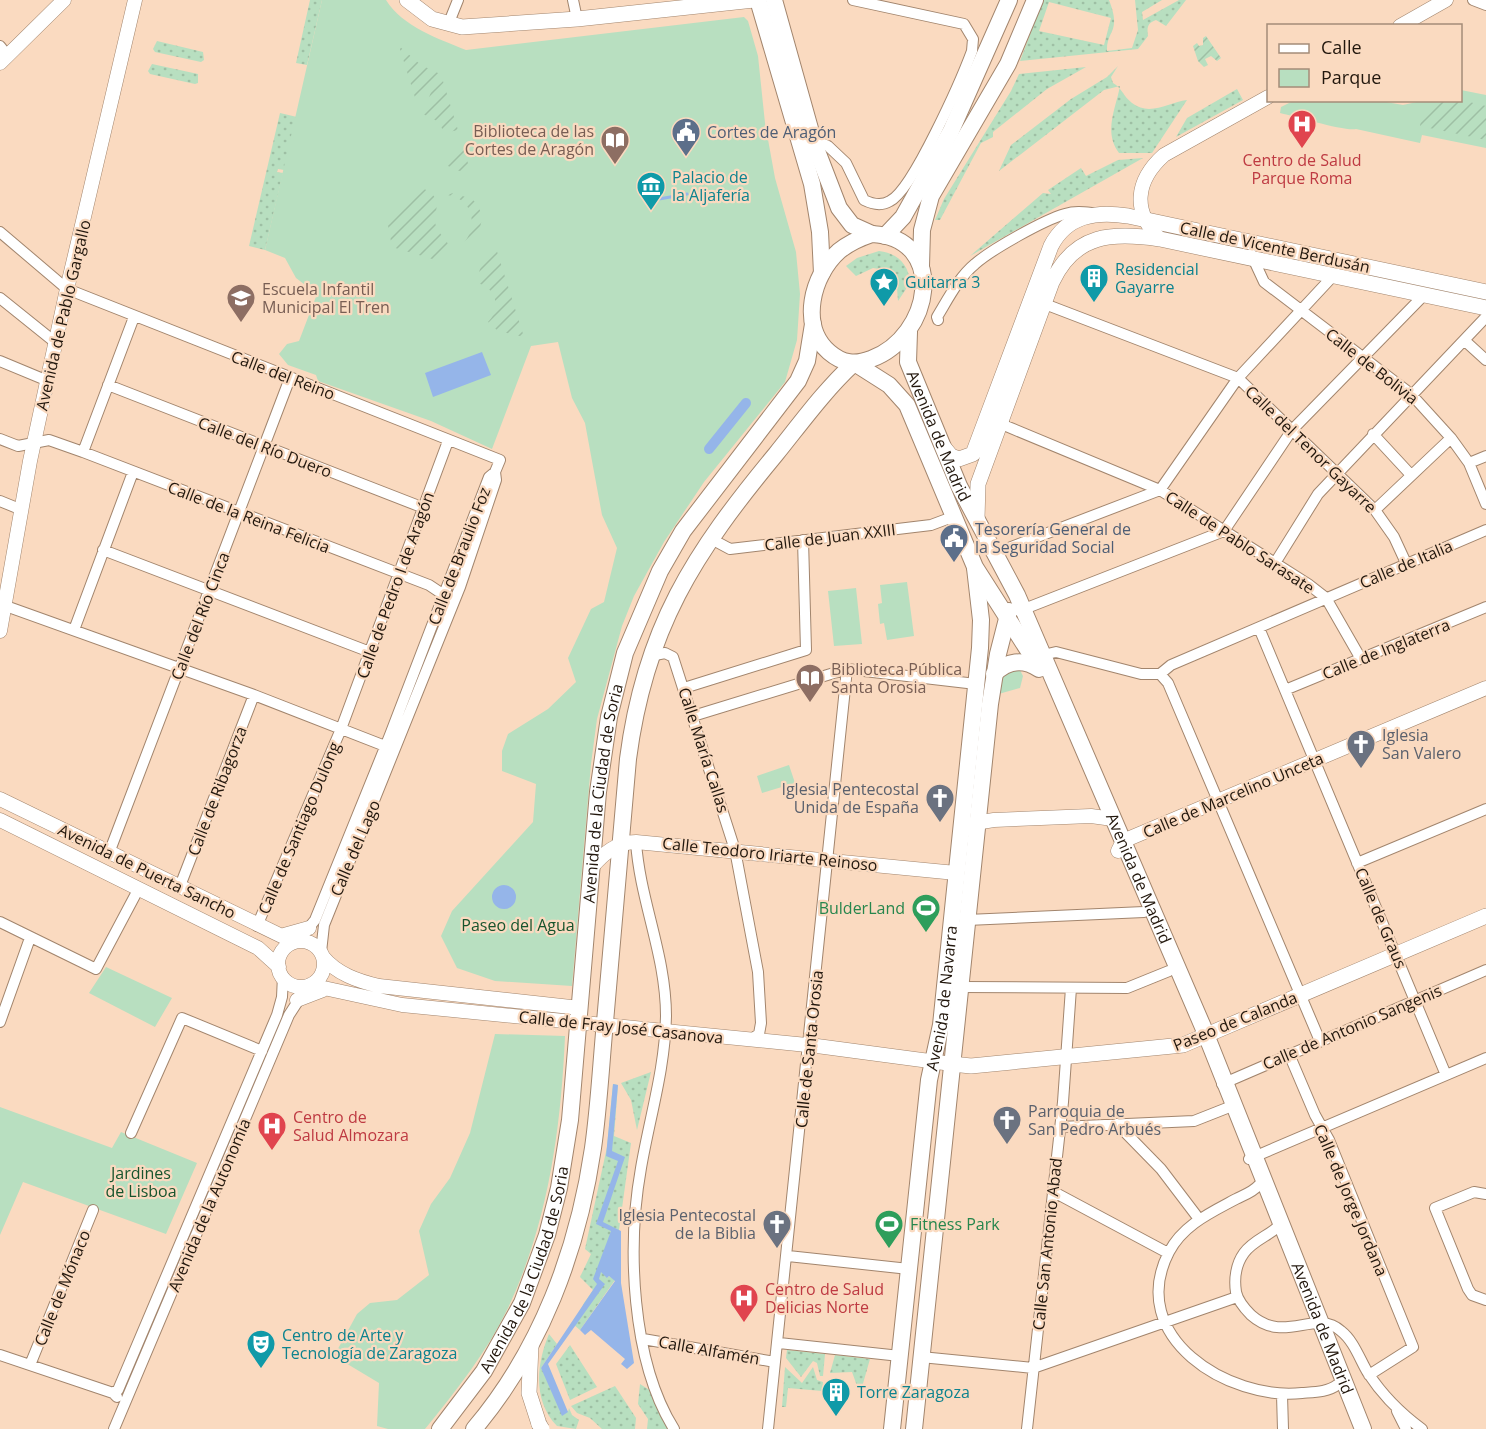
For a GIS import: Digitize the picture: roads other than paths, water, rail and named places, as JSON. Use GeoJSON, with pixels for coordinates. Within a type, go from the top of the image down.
{"type":"FeatureCollection","features":[{"type":"Feature","properties":{"kind":"main road"},"geometry":{"type":"LineString","coordinates":[[407,0],[423,15],[448,25],[472,27],[577,19],[756,0],[812,184],[819,228],[822,273],[812,306],[813,324],[825,349],[839,360],[854,364],[885,353],[909,332],[922,296],[922,230],[931,196],[1008,64],[1035,0]]}},
{"type":"Feature","properties":{"kind":"main road"},"geometry":{"type":"LineString","coordinates":[[774,0],[812,138],[842,214],[852,225],[911,250],[921,266]]}},
{"type":"Feature","properties":{"kind":"main road"},"geometry":{"type":"LineString","coordinates":[[822,273],[839,251],[852,242],[878,235],[903,217],[951,131],[1009,0]]}},
{"type":"Feature","properties":{"kind":"main road","name":"Calle de Vicente Berdusán"},"geometry":{"type":"LineString","coordinates":[[1061,222],[1095,214],[1143,219],[1486,292]]}},
{"type":"Feature","properties":{"kind":"main road"},"geometry":{"type":"LineString","coordinates":[[942,444],[951,456],[959,459],[973,454],[1061,222]]}},
{"type":"Feature","properties":{"kind":"main road","name":"Calle de Vicente Berdusán"},"geometry":{"type":"LineString","coordinates":[[1044,306],[1062,264],[1087,243],[1113,235],[1160,239],[1486,308]]}},
{"type":"Feature","properties":{"kind":"main road"},"geometry":{"type":"LineString","coordinates":[[978,525],[976,490],[1044,306]]}},
{"type":"Feature","properties":{"kind":"main road","name":"Avenida de la Ciudad de Soria"},"geometry":{"type":"LineString","coordinates":[[440,1429],[484,1371],[504,1339],[522,1303],[547,1235],[559,1188],[570,1120],[598,792],[609,717],[625,653],[660,571],[692,519],[793,389],[807,361],[813,324]]}},
{"type":"Feature","properties":{"kind":"main road","name":"Avenida de Madrid"},"geometry":{"type":"LineString","coordinates":[[909,332],[908,362],[978,525],[1005,574]]}},
{"type":"Feature","properties":{"kind":"main road","name":"Avenida de Madrid"},"geometry":{"type":"LineString","coordinates":[[854,364],[890,385],[907,405],[975,567],[1016,613],[1041,662],[1203,1036],[1364,1429]]}},
{"type":"Feature","properties":{"kind":"main road","name":"Avenida de la Ciudad de Soria"},"geometry":{"type":"LineString","coordinates":[[474,1429],[531,1342],[561,1278],[584,1201],[593,1148],[604,1025],[628,842],[632,730],[650,656],[690,569],[714,531],[826,391],[854,364]]}},
{"type":"Feature","properties":{"kind":"main road","name":"Avenida de Navarra"},"geometry":{"type":"LineString","coordinates":[[892,1429],[929,1080],[940,1036],[976,684],[981,629],[975,567]]}},
{"type":"Feature","properties":{"kind":"main road","name":"Avenida de Navarra"},"geometry":{"type":"LineString","coordinates":[[914,1429],[994,674],[1016,613],[1005,574]]}},
{"type":"Feature","properties":{"kind":"main road"},"geometry":{"type":"LineString","coordinates":[[994,674],[1003,666],[1015,662],[1041,662]]}},
{"type":"Feature","properties":{"kind":"main road","name":"Avenida de Madrid"},"geometry":{"type":"LineString","coordinates":[[1120,846],[1169,971],[1203,1036]]}},
{"type":"Feature","properties":{"kind":"main road","name":"Paseo de Calanda"},"geometry":{"type":"LineString","coordinates":[[952,1064],[966,1066],[1171,1048],[1486,916]]}},
{"type":"Feature","properties":{"kind":"main road","name":"Avenida de Madrid"},"geometry":{"type":"LineString","coordinates":[[1222,1084],[1227,1108],[1252,1157],[1259,1185],[1280,1225]]}},
{"type":"Feature","properties":{"kind":"main road","name":"Avenida de Madrid"},"geometry":{"type":"LineString","coordinates":[[1319,1323],[1337,1385],[1354,1429]]}},
{"type":"Feature","properties":{"kind":"main road","name":"Avenida de la Ciudad de Soria"},"geometry":{"type":"LineString","coordinates":[[531,1342],[529,1393],[541,1427]]}},
{"type":"Feature","properties":{"kind":"street"},"geometry":{"type":"LineString","coordinates":[[3,55],[64,0]]}},
{"type":"Feature","properties":{"kind":"street","name":"Avenida de Pablo Gargallo"},"geometry":{"type":"LineString","coordinates":[[0,632],[2,605],[34,443],[67,289],[135,0]]}},
{"type":"Feature","properties":{"kind":"street"},"geometry":{"type":"LineString","coordinates":[[448,25],[458,0]]}},
{"type":"Feature","properties":{"kind":"street"},"geometry":{"type":"LineString","coordinates":[[573,0],[577,19]]}},
{"type":"Feature","properties":{"kind":"street"},"geometry":{"type":"LineString","coordinates":[[812,138],[828,146],[846,163],[864,200],[878,204],[890,201],[905,186],[972,51],[973,39],[964,24],[886,3],[853,0]]}},
{"type":"Feature","properties":{"kind":"street"},"geometry":{"type":"LineString","coordinates":[[1404,24],[1446,0]]}},
{"type":"Feature","properties":{"kind":"street"},"geometry":{"type":"LineString","coordinates":[[1473,0],[1486,5]]}},
{"type":"Feature","properties":{"kind":"street"},"geometry":{"type":"LineString","coordinates":[[1160,239],[1143,219],[1142,191],[1155,163],[1164,155],[1267,98]]}},
{"type":"Feature","properties":{"kind":"street"},"geometry":{"type":"LineString","coordinates":[[938,320],[937,317],[947,300],[974,264],[1061,222]]}},
{"type":"Feature","properties":{"kind":"street","name":"Calle del Reino"},"geometry":{"type":"LineString","coordinates":[[0,232],[67,289],[500,460],[495,471]]}},
{"type":"Feature","properties":{"kind":"street","name":"Calle de Bolivia"},"geometry":{"type":"LineString","coordinates":[[1245,241],[1264,282],[1411,394],[1451,438],[1469,463],[1486,504]]}},
{"type":"Feature","properties":{"kind":"street"},"geometry":{"type":"LineString","coordinates":[[993,554],[1160,490],[1238,378],[1333,276]]}},
{"type":"Feature","properties":{"kind":"street"},"geometry":{"type":"LineString","coordinates":[[1016,613],[1224,531],[1292,430],[1424,295]]}},
{"type":"Feature","properties":{"kind":"street"},"geometry":{"type":"LineString","coordinates":[[0,298],[56,343]]}},
{"type":"Feature","properties":{"kind":"street"},"geometry":{"type":"LineString","coordinates":[[1026,316],[1044,306]]}},
{"type":"Feature","properties":{"kind":"street","name":"Calle del Tenor Gayarre"},"geometry":{"type":"LineString","coordinates":[[1044,306],[1238,378],[1374,510],[1394,537],[1406,563]]}},
{"type":"Feature","properties":{"kind":"street"},"geometry":{"type":"LineString","coordinates":[[82,452],[134,317]]}},
{"type":"Feature","properties":{"kind":"street"},"geometry":{"type":"LineString","coordinates":[[1275,563],[1318,494],[1486,317]]}},
{"type":"Feature","properties":{"kind":"street"},"geometry":{"type":"LineString","coordinates":[[1464,340],[1486,360]]}},
{"type":"Feature","properties":{"kind":"street"},"geometry":{"type":"LineString","coordinates":[[0,361],[48,381]]}},
{"type":"Feature","properties":{"kind":"street"},"geometry":{"type":"LineString","coordinates":[[1001,422],[997,409],[1003,376]]}},
{"type":"Feature","properties":{"kind":"street","name":"Calle del Río Cinca"},"geometry":{"type":"LineString","coordinates":[[109,853],[211,591],[290,378]]}},
{"type":"Feature","properties":{"kind":"street","name":"Calle del Río Duero"},"geometry":{"type":"LineString","coordinates":[[108,385],[423,508]]}},
{"type":"Feature","properties":{"kind":"street","name":"Calle de Pablo Sarasate"},"geometry":{"type":"LineString","coordinates":[[1001,422],[1160,490],[1275,563],[1326,598],[1361,659]]}},
{"type":"Feature","properties":{"kind":"street"},"geometry":{"type":"LineString","coordinates":[[1373,434],[1411,475]]}},
{"type":"Feature","properties":{"kind":"street","name":"Calle de la Reina Felicia"},"geometry":{"type":"LineString","coordinates":[[0,438],[18,446],[49,440],[445,593]]}},
{"type":"Feature","properties":{"kind":"street"},"geometry":{"type":"LineString","coordinates":[[1374,510],[1451,438]]}},
{"type":"Feature","properties":{"kind":"street","name":"Calle de Pedro I de Aragón"},"geometry":{"type":"LineString","coordinates":[[341,729],[448,441]]}},
{"type":"Feature","properties":{"kind":"street"},"geometry":{"type":"LineString","coordinates":[[1469,463],[1486,456]]}},
{"type":"Feature","properties":{"kind":"street","name":"Calle de Braulio Foz"},"geometry":{"type":"LineString","coordinates":[[385,746],[489,477],[495,471]]}},
{"type":"Feature","properties":{"kind":"street","name":"Calle de Braulio Foz"},"geometry":{"type":"LineString","coordinates":[[398,746],[460,587],[496,480],[495,471]]}},
{"type":"Feature","properties":{"kind":"street"},"geometry":{"type":"LineString","coordinates":[[74,630],[133,472]]}},
{"type":"Feature","properties":{"kind":"street"},"geometry":{"type":"LineString","coordinates":[[0,501],[22,510]]}},
{"type":"Feature","properties":{"kind":"street","name":"Calle de Juan XXIII"},"geometry":{"type":"LineString","coordinates":[[714,531],[717,542],[730,549],[936,524],[955,516]]}},
{"type":"Feature","properties":{"kind":"street","name":"Calle de Italia"},"geometry":{"type":"LineString","coordinates":[[1160,674],[1171,665],[1486,530]]}},
{"type":"Feature","properties":{"kind":"street"},"geometry":{"type":"LineString","coordinates":[[684,688],[806,650],[803,540]]}},
{"type":"Feature","properties":{"kind":"street"},"geometry":{"type":"LineString","coordinates":[[103,550],[370,652]]}},
{"type":"Feature","properties":{"kind":"street"},"geometry":{"type":"LineString","coordinates":[[445,593],[449,611]]}},
{"type":"Feature","properties":{"kind":"street"},"geometry":{"type":"LineString","coordinates":[[2,605],[254,695],[385,746],[398,746]]}},
{"type":"Feature","properties":{"kind":"street","name":"Calle de Inglaterra"},"geometry":{"type":"LineString","coordinates":[[1285,690],[1486,607]]}},
{"type":"Feature","properties":{"kind":"street","name":"Calle de Graus"},"geometry":{"type":"LineString","coordinates":[[1259,628],[1397,953],[1446,1075]]}},
{"type":"Feature","properties":{"kind":"street","name":"Calle María Callas"},"geometry":{"type":"LineString","coordinates":[[650,656],[665,652],[671,654],[684,688],[735,850],[759,979],[761,1028],[759,1034],[750,1040]]}},
{"type":"Feature","properties":{"kind":"street"},"geometry":{"type":"LineString","coordinates":[[1041,662],[1058,653],[1141,674],[1160,674],[1168,682],[1320,1041]]}},
{"type":"Feature","properties":{"kind":"street"},"geometry":{"type":"LineString","coordinates":[[693,716],[847,669],[976,684]]}},
{"type":"Feature","properties":{"kind":"street","name":"Calle de Santa Orosia"},"geometry":{"type":"LineString","coordinates":[[768,1429],[788,1256],[847,669]]}},
{"type":"Feature","properties":{"kind":"street","name":"Calle de Marcelino Unceta"},"geometry":{"type":"LineString","coordinates":[[1120,846],[1218,801],[1486,688]]}},
{"type":"Feature","properties":{"kind":"street","name":"Calle de Ribagorza"},"geometry":{"type":"LineString","coordinates":[[180,886],[254,695]]}},
{"type":"Feature","properties":{"kind":"street","name":"Calle de Santiago Dulong"},"geometry":{"type":"LineString","coordinates":[[257,926],[341,729]]}},
{"type":"Feature","properties":{"kind":"street","name":"Calle del Lago"},"geometry":{"type":"LineString","coordinates":[[296,942],[315,920],[385,746]]}},
{"type":"Feature","properties":{"kind":"street","name":"Calle del Lago"},"geometry":{"type":"LineString","coordinates":[[322,955],[324,925],[398,746]]}},
{"type":"Feature","properties":{"kind":"street","name":"Avenida de Puerta Sancho"},"geometry":{"type":"LineString","coordinates":[[0,799],[180,886],[276,936],[296,942]]}},
{"type":"Feature","properties":{"kind":"street"},"geometry":{"type":"LineString","coordinates":[[1357,863],[1486,809]]}},
{"type":"Feature","properties":{"kind":"street"},"geometry":{"type":"LineString","coordinates":[[959,842],[977,823],[1108,817]]}},
{"type":"Feature","properties":{"kind":"street","name":"Avenida de Puerta Sancho"},"geometry":{"type":"LineString","coordinates":[[0,820],[266,953],[281,971]]}},
{"type":"Feature","properties":{"kind":"street"},"geometry":{"type":"LineString","coordinates":[[592,867],[607,852],[628,842],[638,862],[663,968],[666,1031],[661,1080],[640,1170],[634,1231],[636,1291],[643,1339],[656,1390],[674,1429]]}},
{"type":"Feature","properties":{"kind":"street","name":"Calle Teodoro Iriarte Reinoso"},"geometry":{"type":"LineString","coordinates":[[628,842],[735,850],[956,873]]}},
{"type":"Feature","properties":{"kind":"street"},"geometry":{"type":"LineString","coordinates":[[0,922],[96,969],[139,888]]}},
{"type":"Feature","properties":{"kind":"street"},"geometry":{"type":"LineString","coordinates":[[967,920],[1144,912]]}},
{"type":"Feature","properties":{"kind":"street"},"geometry":{"type":"LineString","coordinates":[[276,936],[309,928]]}},
{"type":"Feature","properties":{"kind":"street"},"geometry":{"type":"LineString","coordinates":[[0,1022],[30,938]]}},
{"type":"Feature","properties":{"kind":"street"},"geometry":{"type":"LineString","coordinates":[[296,942],[311,943],[322,955],[323,971],[310,985],[294,985],[281,971],[283,950],[296,942]]}},
{"type":"Feature","properties":{"kind":"street"},"geometry":{"type":"LineString","coordinates":[[266,953],[277,983],[281,1004]]}},
{"type":"Feature","properties":{"kind":"street","name":"Calle de Fray José Casanova"},"geometry":{"type":"LineString","coordinates":[[322,955],[330,965],[351,978],[379,986],[579,1015],[604,1025],[934,1060]]}},
{"type":"Feature","properties":{"kind":"street","name":"Calle de Antonio Sangenis"},"geometry":{"type":"LineString","coordinates":[[1222,1084],[1486,970]]}},
{"type":"Feature","properties":{"kind":"street","name":"Avenida de la Autonomía"},"geometry":{"type":"LineString","coordinates":[[113,1393],[118,1390],[281,1004],[281,971]]}},
{"type":"Feature","properties":{"kind":"street"},"geometry":{"type":"LineString","coordinates":[[960,987],[1127,988],[1169,971]]}},
{"type":"Feature","properties":{"kind":"street","name":"Calle de Fray José Casanova"},"geometry":{"type":"LineString","coordinates":[[310,985],[402,1005],[579,1015]]}},
{"type":"Feature","properties":{"kind":"street","name":"Avenida de la Autonomía"},"geometry":{"type":"LineString","coordinates":[[114,1429],[297,1000],[310,985]]}},
{"type":"Feature","properties":{"kind":"street","name":"Calle San Antonio Abad"},"geometry":{"type":"LineString","coordinates":[[1026,1429],[1060,1127],[1071,987]]}},
{"type":"Feature","properties":{"kind":"street"},"geometry":{"type":"LineString","coordinates":[[297,1000],[330,988]]}},
{"type":"Feature","properties":{"kind":"street"},"geometry":{"type":"LineString","coordinates":[[131,1133],[182,1018],[262,1051]]}},
{"type":"Feature","properties":{"kind":"street","name":"Calle de Jorge Jordana"},"geometry":{"type":"LineString","coordinates":[[1288,1054],[1329,1140],[1413,1347],[1370,1375]]}},
{"type":"Feature","properties":{"kind":"street"},"geometry":{"type":"LineString","coordinates":[[1252,1157],[1486,1058]]}},
{"type":"Feature","properties":{"kind":"street","name":"Paseo de Calanda"},"geometry":{"type":"LineString","coordinates":[[934,1060],[952,1064]]}},
{"type":"Feature","properties":{"kind":"street"},"geometry":{"type":"LineString","coordinates":[[1060,1127],[1194,1120],[1227,1108]]}},
{"type":"Feature","properties":{"kind":"street"},"geometry":{"type":"LineString","coordinates":[[1117,1124],[1161,1169],[1199,1219]]}},
{"type":"Feature","properties":{"kind":"street"},"geometry":{"type":"LineString","coordinates":[[1259,1185],[1199,1219],[1176,1240],[1168,1253],[1160,1292],[1165,1323],[1175,1341],[1208,1370],[1251,1389],[1281,1395],[1327,1390],[1337,1385]]}},
{"type":"Feature","properties":{"kind":"street"},"geometry":{"type":"LineString","coordinates":[[1052,1191],[1168,1253]]}},
{"type":"Feature","properties":{"kind":"street"},"geometry":{"type":"LineString","coordinates":[[1486,1194],[1474,1192],[1435,1208],[1468,1289],[1472,1294],[1486,1300]]}},
{"type":"Feature","properties":{"kind":"street","name":"Calle de Mónaco"},"geometry":{"type":"LineString","coordinates":[[30,1365],[93,1210]]}},
{"type":"Feature","properties":{"kind":"street"},"geometry":{"type":"LineString","coordinates":[[1280,1225],[1257,1240],[1240,1259],[1236,1278],[1237,1297],[1249,1313],[1270,1327],[1289,1328],[1319,1323],[1342,1331],[1370,1375],[1395,1408],[1406,1429]]}},
{"type":"Feature","properties":{"kind":"street"},"geometry":{"type":"LineString","coordinates":[[788,1256],[909,1269]]}},
{"type":"Feature","properties":{"kind":"street"},"geometry":{"type":"LineString","coordinates":[[921,1357],[1033,1368],[1237,1297]]}},
{"type":"Feature","properties":{"kind":"street","name":"Calle Alfamén"},"geometry":{"type":"LineString","coordinates":[[643,1339],[775,1362]]}},
{"type":"Feature","properties":{"kind":"street","name":"Calle Alfamén"},"geometry":{"type":"LineString","coordinates":[[778,1343],[900,1356]]}},
{"type":"Feature","properties":{"kind":"street"},"geometry":{"type":"LineString","coordinates":[[0,1355],[113,1393],[123,1409]]}},
{"type":"Feature","properties":{"kind":"street"},"geometry":{"type":"LineString","coordinates":[[1281,1395],[1283,1429]]}},
{"type":"Feature","properties":{"kind":"street"},"geometry":{"type":"LineString","coordinates":[[1395,1408],[1422,1429]]}},
{"type":"Feature","properties":{"kind":"water"},"geometry":{"type":"Polygon","coordinates":[[[482,352],[491,375],[433,397],[425,373],[482,352]]]}},
{"type":"Feature","properties":{"kind":"water"},"geometry":{"type":"Polygon","coordinates":[[[504,885],[513,888],[516,897],[513,906],[504,909],[495,906],[492,897],[495,888],[504,885]]]}},
{"type":"Feature","properties":{"kind":"water"},"geometry":{"type":"Polygon","coordinates":[[[613,1084],[618,1085],[612,1151],[625,1157],[603,1222],[621,1231],[621,1283],[634,1363],[627,1369],[621,1364],[625,1359],[591,1330],[585,1335],[580,1330],[615,1281],[609,1276],[607,1278],[601,1272],[599,1279],[605,1284],[548,1364],[568,1412],[562,1416],[541,1368],[597,1284],[593,1279],[611,1231],[596,1224],[618,1161],[606,1156],[613,1084]]]}},
{"type":"Feature","properties":{"kind":"waterway"},"geometry":{"type":"LineString","coordinates":[[659,199],[687,194]]}},
{"type":"Feature","properties":{"kind":"waterway"},"geometry":{"type":"LineString","coordinates":[[709,449],[746,403]]}},
{"type":"Feature","properties":{"kind":"place","name":"Centro de Salud Parque Roma"},"geometry":{"type":"Point","coordinates":[1302,150]}},
{"type":"Feature","properties":{"kind":"place","name":"Cortes de Aragón"},"geometry":{"type":"Point","coordinates":[686,158]}},
{"type":"Feature","properties":{"kind":"place","name":"Biblioteca de las Cortes de Aragón"},"geometry":{"type":"Point","coordinates":[615,166]}},
{"type":"Feature","properties":{"kind":"place","name":"Palacio de la Aljafería"},"geometry":{"type":"Point","coordinates":[651,212]}},
{"type":"Feature","properties":{"kind":"place","name":"Residencial Gayarre"},"geometry":{"type":"Point","coordinates":[1094,304]}},
{"type":"Feature","properties":{"kind":"place","name":"Guitarra 3"},"geometry":{"type":"Point","coordinates":[884,308]}},
{"type":"Feature","properties":{"kind":"place","name":"Escuela Infantil Municipal El Tren"},"geometry":{"type":"Point","coordinates":[241,324]}},
{"type":"Feature","properties":{"kind":"place","name":"Tesorería General de la Seguridad Social"},"geometry":{"type":"Point","coordinates":[954,564]}},
{"type":"Feature","properties":{"kind":"place","name":"Biblioteca Pública Santa Orosia"},"geometry":{"type":"Point","coordinates":[810,704]}},
{"type":"Feature","properties":{"kind":"place","name":"Iglesia San Valero"},"geometry":{"type":"Point","coordinates":[1361,770]}},
{"type":"Feature","properties":{"kind":"place","name":"Iglesia Pentecostal Unida de España"},"geometry":{"type":"Point","coordinates":[940,824]}},
{"type":"Feature","properties":{"kind":"place","name":"BulderLand"},"geometry":{"type":"Point","coordinates":[926,934]}},
{"type":"Feature","properties":{"kind":"place","name":"Parroquia de San Pedro Arbués"},"geometry":{"type":"Point","coordinates":[1007,1146]}},
{"type":"Feature","properties":{"kind":"place","name":"Centro de Salud Almozara"},"geometry":{"type":"Point","coordinates":[272,1152]}},
{"type":"Feature","properties":{"kind":"place","name":"Iglesia Pentecostal de la Biblia"},"geometry":{"type":"Point","coordinates":[777,1250]}},
{"type":"Feature","properties":{"kind":"place","name":"Fitness Park"},"geometry":{"type":"Point","coordinates":[889,1250]}},
{"type":"Feature","properties":{"kind":"place","name":"Centro de Salud Delicias Norte"},"geometry":{"type":"Point","coordinates":[744,1324]}},
{"type":"Feature","properties":{"kind":"place","name":"Centro de Arte y Tecnología de Zaragoza"},"geometry":{"type":"Point","coordinates":[261,1370]}},
{"type":"Feature","properties":{"kind":"place","name":"Torre Zaragoza"},"geometry":{"type":"Point","coordinates":[836,1418]}},
{"type":"Feature","properties":{"kind":"park label","name":"Paseo del Agua"},"geometry":{"type":"Point","coordinates":[518,925]}},
{"type":"Feature","properties":{"kind":"park label","name":"Jardines de Lisboa"},"geometry":{"type":"Point","coordinates":[141,1182]}}]}
